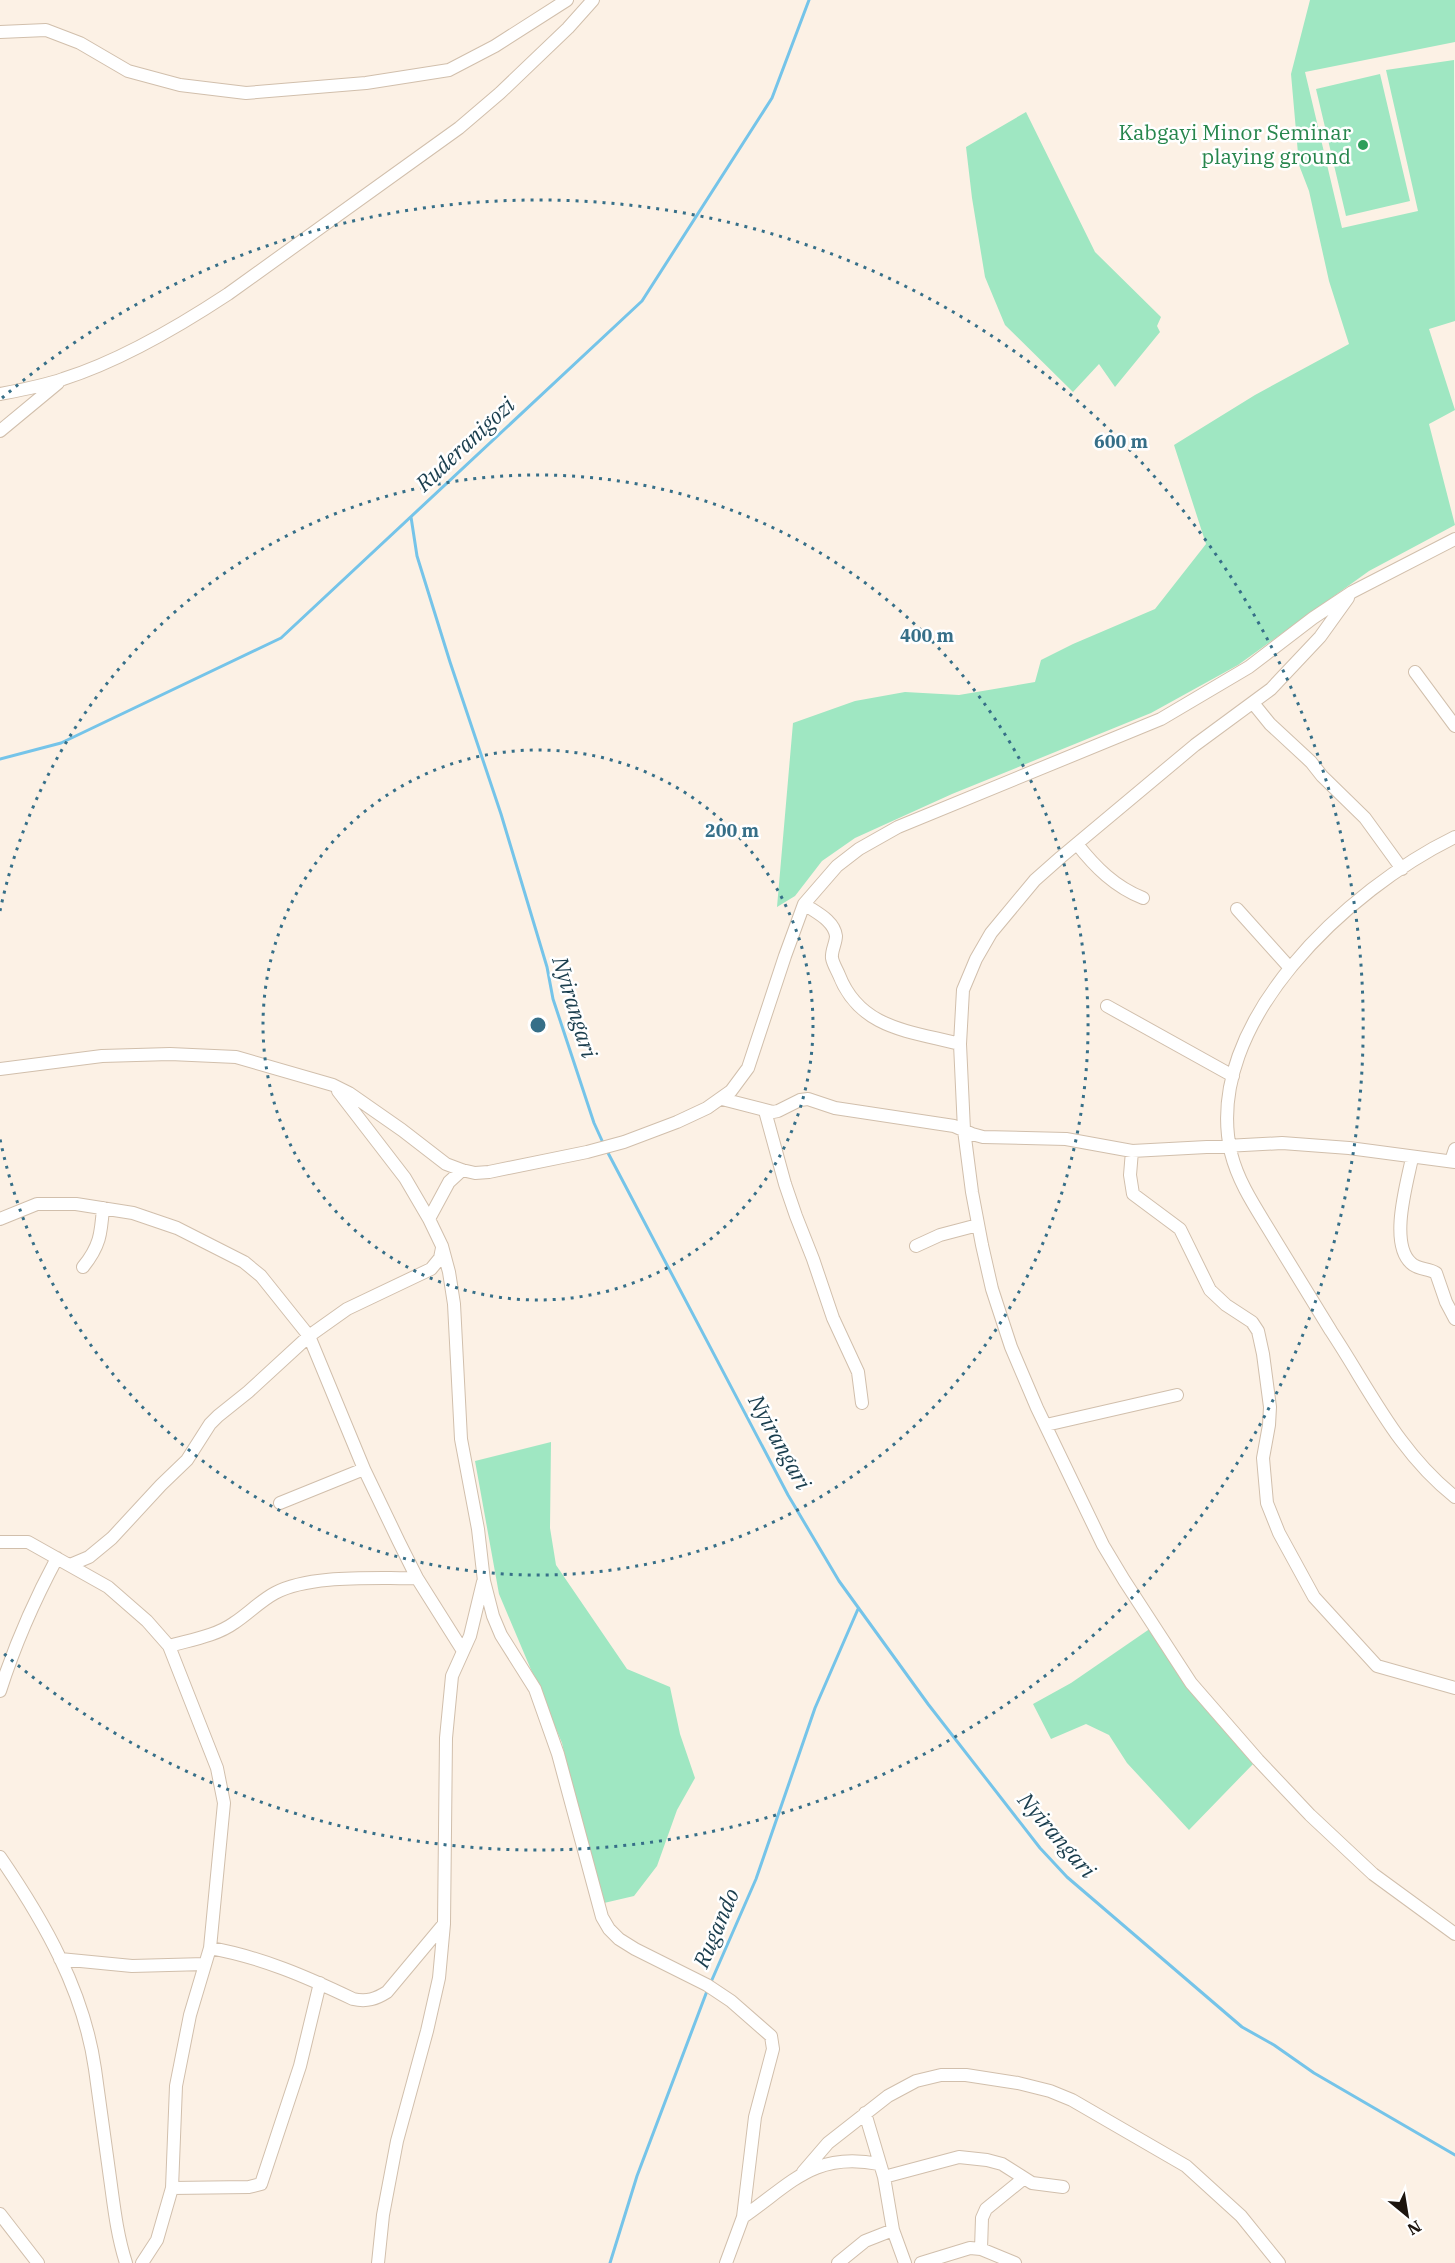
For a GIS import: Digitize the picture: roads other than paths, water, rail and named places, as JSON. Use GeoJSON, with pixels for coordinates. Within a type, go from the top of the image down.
{"type":"FeatureCollection","features":[{"type":"Feature","properties":{"kind":"street"},"geometry":{"type":"LineString","coordinates":[[0,33],[46,30],[80,43],[128,72],[180,85],[246,93],[366,83],[449,70],[495,46],[567,0]]}},
{"type":"Feature","properties":{"kind":"street"},"geometry":{"type":"LineString","coordinates":[[0,394],[61,380],[122,354],[199,314],[459,128],[500,93],[583,13],[593,0]]}},
{"type":"Feature","properties":{"kind":"street"},"geometry":{"type":"LineString","coordinates":[[0,431],[61,380]]}},
{"type":"Feature","properties":{"kind":"street"},"geometry":{"type":"LineString","coordinates":[[0,1070],[102,1056],[170,1054],[236,1057],[333,1085],[382,1116],[446,1164],[475,1173],[587,1152],[650,1133],[722,1099],[748,1068],[781,965],[804,904],[837,866],[878,837],[1161,719],[1249,667],[1313,618],[1352,592],[1455,539]]}},
{"type":"Feature","properties":{"kind":"street"},"geometry":{"type":"LineString","coordinates":[[1352,592],[1320,637],[1271,689],[1195,745],[1035,880],[983,945],[963,990],[960,1044],[964,1130],[978,1226],[992,1288],[1011,1347],[1103,1545],[1169,1651],[1215,1713],[1300,1804],[1348,1851],[1399,1894],[1455,1934]]}},
{"type":"Feature","properties":{"kind":"street"},"geometry":{"type":"LineString","coordinates":[[1415,672],[1455,726]]}},
{"type":"Feature","properties":{"kind":"street"},"geometry":{"type":"LineString","coordinates":[[1253,704],[1270,724],[1311,762],[1365,818],[1402,869]]}},
{"type":"Feature","properties":{"kind":"street"},"geometry":{"type":"LineString","coordinates":[[1455,837],[1402,869],[1340,916],[1290,968],[1275,987],[1240,1052],[1233,1076],[1227,1118],[1230,1145],[1238,1174],[1250,1199],[1390,1428],[1419,1465],[1455,1497]]}},
{"type":"Feature","properties":{"kind":"street"},"geometry":{"type":"LineString","coordinates":[[1077,844],[1105,874],[1131,893],[1143,898]]}},
{"type":"Feature","properties":{"kind":"street"},"geometry":{"type":"LineString","coordinates":[[804,904],[833,926],[836,936],[832,957],[843,987],[854,1003],[869,1017],[894,1027],[960,1044]]}},
{"type":"Feature","properties":{"kind":"street"},"geometry":{"type":"LineString","coordinates":[[1237,909],[1290,968]]}},
{"type":"Feature","properties":{"kind":"street"},"geometry":{"type":"LineString","coordinates":[[1107,1006],[1233,1076]]}},
{"type":"Feature","properties":{"kind":"street"},"geometry":{"type":"LineString","coordinates":[[333,1085],[405,1178],[442,1246],[454,1304],[461,1439],[478,1529],[484,1581],[493,1616],[501,1635],[535,1689],[558,1754],[596,1900],[609,1929],[635,1949],[707,1985],[730,2001],[771,2036],[773,2049],[757,2107],[743,2217],[726,2263]]}},
{"type":"Feature","properties":{"kind":"street"},"geometry":{"type":"LineString","coordinates":[[722,1099],[765,1111],[778,1111],[800,1100],[808,1099],[835,1108],[954,1126],[983,1137],[1066,1139],[1132,1151],[1282,1143],[1349,1148],[1412,1158],[1454,1158]]}},
{"type":"Feature","properties":{"kind":"street"},"geometry":{"type":"LineString","coordinates":[[765,1111],[796,1216],[833,1318],[858,1372],[862,1403]]}},
{"type":"Feature","properties":{"kind":"street"},"geometry":{"type":"LineString","coordinates":[[1132,1151],[1130,1174],[1133,1194],[1180,1229],[1210,1290],[1226,1305],[1252,1322],[1261,1338],[1269,1407],[1269,1425],[1263,1458],[1267,1503],[1272,1520],[1306,1584],[1314,1597],[1377,1666],[1455,1688]]}},
{"type":"Feature","properties":{"kind":"street"},"geometry":{"type":"LineString","coordinates":[[1412,1158],[1401,1224],[1402,1250],[1413,1265],[1436,1273],[1455,1319]]}},
{"type":"Feature","properties":{"kind":"street"},"geometry":{"type":"LineString","coordinates":[[429,1219],[448,1182],[462,1170]]}},
{"type":"Feature","properties":{"kind":"street"},"geometry":{"type":"LineString","coordinates":[[0,1219],[37,1204],[76,1204],[133,1213],[177,1228],[244,1262],[261,1276],[309,1336],[364,1469],[417,1578],[463,1651]]}},
{"type":"Feature","properties":{"kind":"street"},"geometry":{"type":"LineString","coordinates":[[83,1267],[94,1253],[100,1238],[103,1208]]}},
{"type":"Feature","properties":{"kind":"street"},"geometry":{"type":"LineString","coordinates":[[916,1246],[940,1235],[978,1226]]}},
{"type":"Feature","properties":{"kind":"street"},"geometry":{"type":"LineString","coordinates":[[70,1565],[102,1549],[187,1460],[210,1424],[309,1336],[347,1309],[431,1269],[440,1258],[442,1246]]}},
{"type":"Feature","properties":{"kind":"street"},"geometry":{"type":"LineString","coordinates":[[1046,1425],[1177,1395]]}},
{"type":"Feature","properties":{"kind":"street"},"geometry":{"type":"LineString","coordinates":[[280,1503],[364,1469]]}},
{"type":"Feature","properties":{"kind":"street"},"geometry":{"type":"LineString","coordinates":[[0,1542],[28,1542],[108,1587],[147,1621],[169,1646],[217,1767],[224,1803],[210,1948],[190,2015],[176,2086],[172,2188],[157,2240],[142,2263]]}},
{"type":"Feature","properties":{"kind":"street"},"geometry":{"type":"LineString","coordinates":[[0,1691],[16,1642],[57,1558]]}},
{"type":"Feature","properties":{"kind":"street"},"geometry":{"type":"LineString","coordinates":[[169,1646],[219,1631],[233,1624],[275,1593],[298,1584],[326,1580],[417,1578]]}},
{"type":"Feature","properties":{"kind":"street"},"geometry":{"type":"LineString","coordinates":[[378,2263],[383,2214],[397,2141],[437,1986],[444,1924],[446,1738],[453,1672],[470,1636],[484,1581]]}},
{"type":"Feature","properties":{"kind":"street"},"geometry":{"type":"LineString","coordinates":[[0,1857],[26,1894],[70,1977],[82,2010],[95,2066],[115,2222],[126,2263]]}},
{"type":"Feature","properties":{"kind":"street"},"geometry":{"type":"LineString","coordinates":[[210,1948],[240,1953],[365,2002],[387,1992],[444,1924]]}},
{"type":"Feature","properties":{"kind":"street"},"geometry":{"type":"LineString","coordinates":[[60,1959],[132,1966],[204,1964]]}},
{"type":"Feature","properties":{"kind":"street"},"geometry":{"type":"LineString","coordinates":[[172,2188],[249,2187],[261,2184],[300,2066],[320,1983]]}},
{"type":"Feature","properties":{"kind":"street"},"geometry":{"type":"LineString","coordinates":[[743,2217],[804,2172],[828,2143],[888,2096],[916,2081],[941,2075],[991,2078],[1050,2091],[1072,2100],[1186,2166],[1226,2199],[1279,2263]]}},
{"type":"Feature","properties":{"kind":"street"},"geometry":{"type":"LineString","coordinates":[[865,2113],[884,2177],[893,2230],[905,2263]]}},
{"type":"Feature","properties":{"kind":"street"},"geometry":{"type":"LineString","coordinates":[[884,2177],[951,2159],[971,2157],[1002,2164],[1032,2183],[1063,2187]]}},
{"type":"Feature","properties":{"kind":"street"},"geometry":{"type":"LineString","coordinates":[[804,2172],[838,2162],[859,2160],[879,2164]]}},
{"type":"Feature","properties":{"kind":"street"},"geometry":{"type":"LineString","coordinates":[[981,2249],[982,2218],[986,2209],[1023,2179]]}},
{"type":"Feature","properties":{"kind":"street"},"geometry":{"type":"LineString","coordinates":[[0,2214],[38,2263]]}},
{"type":"Feature","properties":{"kind":"street"},"geometry":{"type":"LineString","coordinates":[[838,2263],[865,2241],[893,2230]]}},
{"type":"Feature","properties":{"kind":"street"},"geometry":{"type":"LineString","coordinates":[[921,2263],[970,2248],[981,2249],[1015,2263]]}},
{"type":"Feature","properties":{"kind":"waterway","name":"Ruderanigozi"},"geometry":{"type":"LineString","coordinates":[[0,759],[61,743],[281,638],[642,301],[772,98],[809,0]]}},
{"type":"Feature","properties":{"kind":"waterway","name":"Nyirangari"},"geometry":{"type":"LineString","coordinates":[[411,517],[417,556],[501,814],[547,967],[553,999],[594,1123],[604,1145]]}},
{"type":"Feature","properties":{"kind":"waterway","name":"Nyirangari"},"geometry":{"type":"LineString","coordinates":[[607,1151],[788,1495],[839,1581],[928,1704],[1040,1848],[1067,1877],[1242,2027],[1274,2045],[1314,2073],[1455,2155]]}},
{"type":"Feature","properties":{"kind":"waterway","name":"Rugando"},"geometry":{"type":"LineString","coordinates":[[711,1982],[756,1879],[815,1708],[858,1609]]}},
{"type":"Feature","properties":{"kind":"waterway","name":"Rugando"},"geometry":{"type":"LineString","coordinates":[[610,2263],[637,2176],[707,1991]]}},
{"type":"Feature","properties":{"kind":"place","name":"Kabgayi Minor Seminar playing ground"},"geometry":{"type":"Point","coordinates":[1363,145]}}]}
